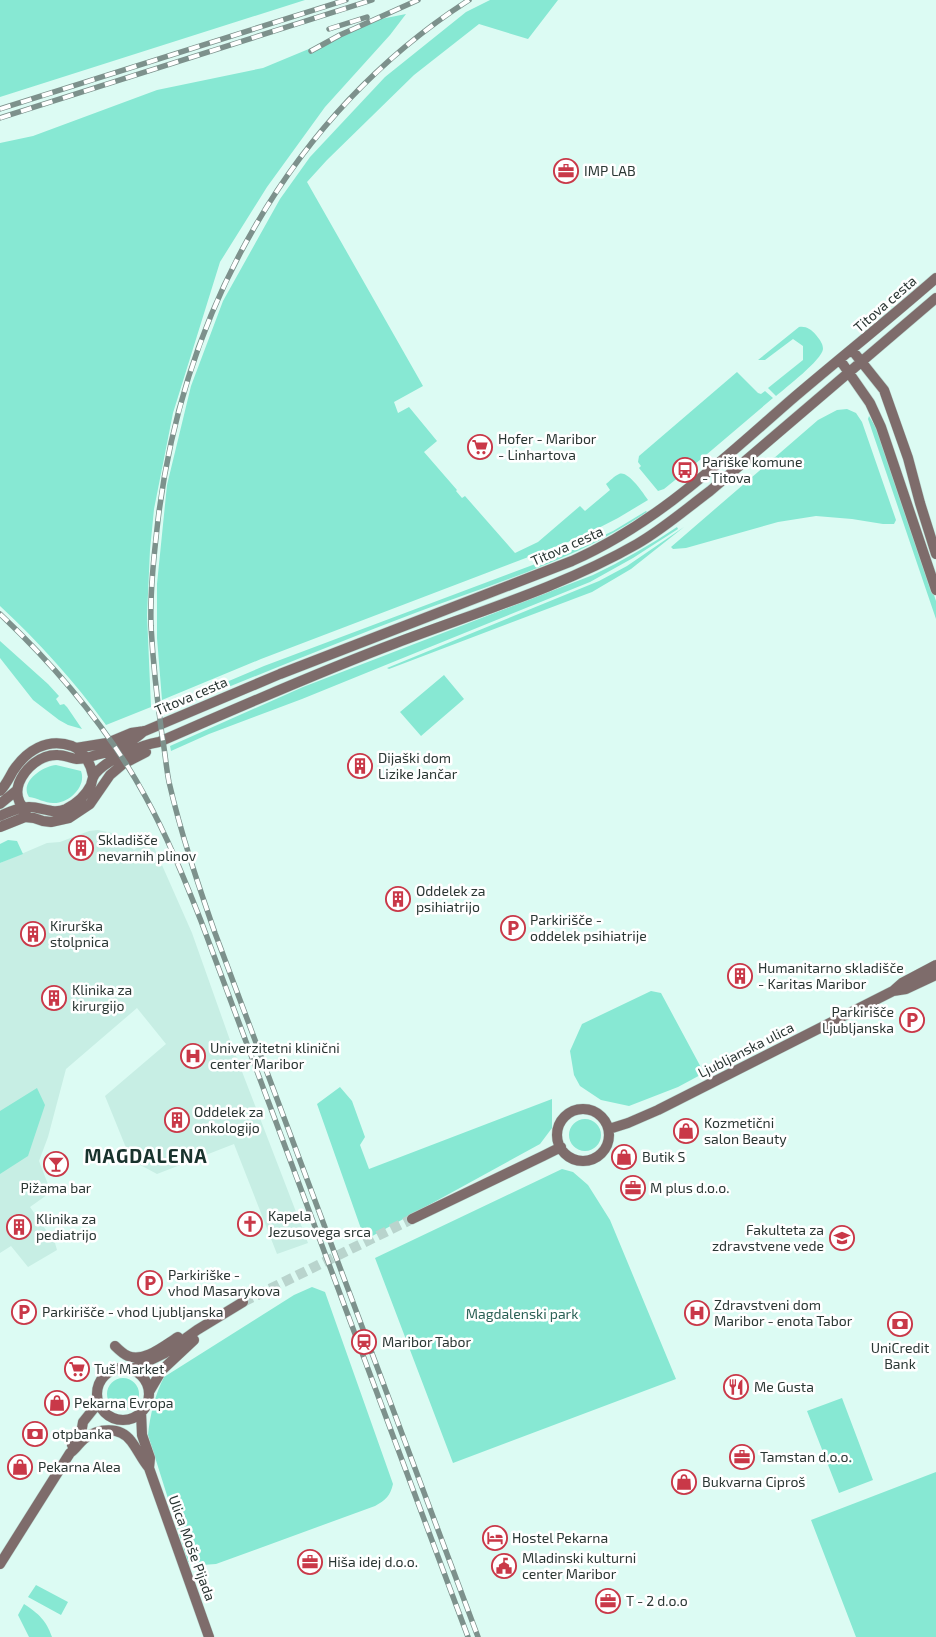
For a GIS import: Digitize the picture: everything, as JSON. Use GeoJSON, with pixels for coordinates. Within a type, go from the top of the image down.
{"type":"FeatureCollection","features":[{"type":"Feature","properties":{"kind":"main road","name":"Titova cesta"},"geometry":{"type":"LineString","coordinates":[[145,731],[280,674],[499,591],[572,561],[634,529],[685,492],[808,385],[936,278]]}},
{"type":"Feature","properties":{"kind":"main road","name":"Titova cesta"},"geometry":{"type":"LineString","coordinates":[[159,742],[294,683],[562,580],[636,544],[680,514],[710,490],[936,298]]}},
{"type":"Feature","properties":{"kind":"main road"},"geometry":{"type":"LineString","coordinates":[[852,350],[884,390],[908,458],[936,554]]}},
{"type":"Feature","properties":{"kind":"main road"},"geometry":{"type":"LineString","coordinates":[[840,360],[870,403],[881,427],[936,590]]}},
{"type":"Feature","properties":{"kind":"main road"},"geometry":{"type":"LineString","coordinates":[[76,748],[107,743],[131,733],[145,731]]}},
{"type":"Feature","properties":{"kind":"main road"},"geometry":{"type":"LineString","coordinates":[[34,818],[23,808],[17,797],[17,790],[24,773],[29,767],[42,758],[51,755],[76,759],[112,750],[135,740],[145,731]]}},
{"type":"Feature","properties":{"kind":"main road"},"geometry":{"type":"LineString","coordinates":[[1,790],[20,762],[33,750],[55,742],[76,748],[92,766],[94,776]]}},
{"type":"Feature","properties":{"kind":"main road"},"geometry":{"type":"LineString","coordinates":[[0,816],[23,808],[60,811],[67,808],[82,798],[91,785],[94,776],[105,765],[148,744],[159,742]]}},
{"type":"Feature","properties":{"kind":"main road"},"geometry":{"type":"LineString","coordinates":[[0,827],[18,819],[34,818],[51,822],[69,818],[90,804],[110,775],[123,764],[149,750],[159,742]]}},
{"type":"Feature","properties":{"kind":"main road"},"geometry":{"type":"LineString","coordinates":[[0,804],[17,790]]}},
{"type":"Feature","properties":{"kind":"main road","name":"Ljubljanska ulica"},"geometry":{"type":"LineString","coordinates":[[608,1130],[658,1110],[893,991],[902,983],[936,965]]}},
{"type":"Feature","properties":{"kind":"main road","name":"Ljubljanska ulica"},"geometry":{"type":"LineString","coordinates":[[893,991],[906,989],[936,975]]}},
{"type":"Feature","properties":{"kind":"main road"},"geometry":{"type":"LineString","coordinates":[[581,1109],[592,1111],[602,1117],[608,1130],[608,1142],[605,1149],[594,1158],[584,1160],[573,1158],[564,1152],[561,1147],[558,1139],[559,1126],[564,1118],[572,1112],[581,1109]]}},
{"type":"Feature","properties":{"kind":"main road"},"geometry":{"type":"LineString","coordinates":[[412,1219],[561,1147]]}},
{"type":"Feature","properties":{"kind":"main road"},"geometry":{"type":"LineString","coordinates":[[132,1369],[143,1377],[148,1386],[148,1402],[141,1412],[133,1418],[122,1420],[107,1414],[99,1402],[98,1388],[104,1376],[119,1368],[132,1369],[159,1357],[243,1302]]}},
{"type":"Feature","properties":{"kind":"main road"},"geometry":{"type":"LineString","coordinates":[[115,1346],[127,1356],[141,1357],[191,1329],[211,1323]]}},
{"type":"Feature","properties":{"kind":"main road"},"geometry":{"type":"LineString","coordinates":[[149,1392],[162,1370],[211,1323]]}},
{"type":"Feature","properties":{"kind":"main road"},"geometry":{"type":"LineString","coordinates":[[70,1454],[83,1422],[99,1402]]}},
{"type":"Feature","properties":{"kind":"main road"},"geometry":{"type":"LineString","coordinates":[[141,1412],[142,1436],[150,1458],[149,1468]]}},
{"type":"Feature","properties":{"kind":"main road"},"geometry":{"type":"LineString","coordinates":[[0,1564],[70,1454],[89,1436],[111,1430],[120,1432],[130,1440],[149,1468]]}},
{"type":"Feature","properties":{"kind":"main road","name":"Ulica Moše Pijada"},"geometry":{"type":"LineString","coordinates":[[149,1468],[209,1637]]}},
{"type":"Feature","properties":{"kind":"shaded area","name":"Univerzitetni klinični center Maribor"},"geometry":{"type":"Polygon","coordinates":[[[98,830],[112,833],[134,850],[150,838],[192,933],[231,1043],[308,1243],[277,1254],[234,1144],[157,1174],[131,1160],[105,1096],[166,1044],[137,1008],[66,1069],[48,1137],[39,1161],[51,1192],[30,1207],[55,1243],[57,1250],[28,1267],[11,1246],[0,1253],[0,863],[47,843],[60,842],[89,831],[98,830]]]}},
{"type":"Feature","properties":{"kind":"green space"},"geometry":{"type":"Polygon","coordinates":[[[0,0],[305,0],[0,97],[0,0]]]}},
{"type":"Feature","properties":{"kind":"green space"},"geometry":{"type":"Polygon","coordinates":[[[490,0],[558,0],[528,39],[479,24],[414,75],[307,182],[423,386],[394,402],[398,413],[409,407],[437,441],[424,452],[462,498],[465,496],[515,553],[538,542],[580,506],[585,511],[610,490],[606,484],[619,474],[627,475],[648,500],[581,537],[261,659],[162,700],[157,638],[157,584],[167,485],[191,386],[223,301],[280,199],[310,157],[385,77],[466,12],[490,0]]]}},
{"type":"Feature","properties":{"kind":"green space"},"geometry":{"type":"Polygon","coordinates":[[[406,14],[390,35],[325,107],[267,187],[220,262],[173,413],[154,509],[147,615],[151,707],[106,725],[56,663],[0,606],[0,143],[33,136],[157,90],[263,68],[381,19],[406,14]]]}},
{"type":"Feature","properties":{"kind":"green space"},"geometry":{"type":"Polygon","coordinates":[[[799,327],[812,331],[821,341],[823,349],[810,367],[776,396],[768,388],[803,360],[803,346],[793,339],[765,360],[758,360],[799,327]]]}},
{"type":"Feature","properties":{"kind":"green space"},"geometry":{"type":"Polygon","coordinates":[[[737,372],[758,393],[761,394],[765,391],[773,398],[664,489],[658,491],[639,468],[641,466],[638,462],[639,456],[737,372]]]}},
{"type":"Feature","properties":{"kind":"green space"},"geometry":{"type":"Polygon","coordinates":[[[847,409],[856,413],[862,422],[896,520],[894,524],[816,516],[778,522],[686,548],[673,549],[671,547],[818,420],[837,410],[847,409]]]}},
{"type":"Feature","properties":{"kind":"green space"},"geometry":{"type":"Polygon","coordinates":[[[869,416],[885,448],[936,601],[936,619],[868,419],[869,416]]]}},
{"type":"Feature","properties":{"kind":"green space"},"geometry":{"type":"Polygon","coordinates":[[[646,511],[620,529],[564,557],[352,637],[165,713],[165,708],[264,666],[570,551],[613,531],[646,511]]]}},
{"type":"Feature","properties":{"kind":"green space"},"geometry":{"type":"Polygon","coordinates":[[[677,527],[678,529],[633,558],[590,582],[302,699],[209,734],[171,751],[170,746],[303,687],[593,575],[677,527]]]}},
{"type":"Feature","properties":{"kind":"green space"},"geometry":{"type":"Polygon","coordinates":[[[684,527],[631,569],[592,592],[389,669],[387,668],[599,581],[627,566],[684,527]]]}},
{"type":"Feature","properties":{"kind":"green space"},"geometry":{"type":"Polygon","coordinates":[[[0,641],[48,684],[59,696],[56,699],[60,705],[64,704],[67,707],[82,729],[59,720],[33,700],[0,658],[0,641]]]}},
{"type":"Feature","properties":{"kind":"green space"},"geometry":{"type":"Polygon","coordinates":[[[444,675],[464,699],[421,736],[400,712],[444,675]]]}},
{"type":"Feature","properties":{"kind":"green space"},"geometry":{"type":"Polygon","coordinates":[[[56,765],[81,771],[81,783],[75,793],[70,798],[59,803],[50,803],[29,797],[27,786],[34,776],[45,768],[56,765]]]}},
{"type":"Feature","properties":{"kind":"green space"},"geometry":{"type":"Polygon","coordinates":[[[8,840],[17,841],[23,854],[0,863],[0,844],[8,840]]]}},
{"type":"Feature","properties":{"kind":"green space"},"geometry":{"type":"Polygon","coordinates":[[[651,991],[661,993],[704,1073],[678,1087],[629,1106],[601,1100],[580,1086],[574,1075],[570,1051],[582,1024],[651,991]]]}},
{"type":"Feature","properties":{"kind":"green space"},"geometry":{"type":"Polygon","coordinates":[[[340,1087],[352,1101],[365,1137],[360,1145],[369,1169],[552,1099],[552,1128],[540,1144],[365,1240],[317,1104],[340,1087]]]}},
{"type":"Feature","properties":{"kind":"green space"},"geometry":{"type":"Polygon","coordinates":[[[37,1088],[45,1105],[28,1156],[0,1174],[0,1111],[37,1088]]]}},
{"type":"Feature","properties":{"kind":"green space"},"geometry":{"type":"Polygon","coordinates":[[[585,1119],[596,1124],[601,1135],[596,1146],[585,1151],[574,1146],[569,1135],[574,1124],[585,1119]]]}},
{"type":"Feature","properties":{"kind":"green space","name":"Magdalenski park"},"geometry":{"type":"Polygon","coordinates":[[[562,1169],[573,1172],[588,1185],[610,1220],[676,1379],[453,1463],[375,1258],[562,1169]]]}},
{"type":"Feature","properties":{"kind":"green space"},"geometry":{"type":"Polygon","coordinates":[[[312,1287],[325,1292],[393,1484],[389,1495],[375,1506],[216,1564],[202,1565],[188,1562],[148,1435],[153,1405],[164,1377],[294,1295],[312,1287]]]}},
{"type":"Feature","properties":{"kind":"green space"},"geometry":{"type":"Polygon","coordinates":[[[123,1378],[134,1383],[139,1394],[134,1405],[123,1410],[112,1405],[107,1394],[112,1383],[123,1378]]]}},
{"type":"Feature","properties":{"kind":"green space"},"geometry":{"type":"Polygon","coordinates":[[[842,1398],[873,1480],[839,1493],[807,1411],[842,1398]]]}},
{"type":"Feature","properties":{"kind":"green space"},"geometry":{"type":"Polygon","coordinates":[[[936,1472],[936,1637],[856,1637],[811,1520],[936,1472]]]}},
{"type":"Feature","properties":{"kind":"green space"},"geometry":{"type":"Polygon","coordinates":[[[36,1585],[68,1602],[61,1615],[28,1597],[36,1585]]]}},
{"type":"Feature","properties":{"kind":"green space"},"geometry":{"type":"Polygon","coordinates":[[[24,1604],[41,1618],[52,1637],[29,1637],[18,1615],[24,1604]]]}},
{"type":"Feature","properties":{"kind":"tunnel"},"geometry":{"type":"LineString","coordinates":[[243,1302],[412,1219]]}},
{"type":"Feature","properties":{"kind":"railway"},"geometry":{"type":"LineString","coordinates":[[0,109],[346,0]]}},
{"type":"Feature","properties":{"kind":"railway"},"geometry":{"type":"LineString","coordinates":[[0,118],[372,0]]}},
{"type":"Feature","properties":{"kind":"railway"},"geometry":{"type":"LineString","coordinates":[[311,51],[340,35],[418,0]]}},
{"type":"Feature","properties":{"kind":"railway"},"geometry":{"type":"LineString","coordinates":[[469,0],[405,47],[348,101],[299,160],[256,225],[220,294],[192,367],[171,443],[158,520],[151,613],[155,681],[168,776],[190,859],[215,933],[478,1637]]}},
{"type":"Feature","properties":{"kind":"railway"},"geometry":{"type":"LineString","coordinates":[[329,29],[367,17]]}},
{"type":"Feature","properties":{"kind":"railway"},"geometry":{"type":"LineString","coordinates":[[0,614],[61,677],[115,746],[145,796],[168,842],[201,921],[468,1637]]}},
{"type":"Feature","properties":{"kind":"place","name":"IMP LAB"},"geometry":{"type":"Point","coordinates":[566,171]}},
{"type":"Feature","properties":{"kind":"place","name":"Hofer - Maribor - Linhartova"},"geometry":{"type":"Point","coordinates":[480,447]}},
{"type":"Feature","properties":{"kind":"place","name":"Pariške komune - Titova"},"geometry":{"type":"Point","coordinates":[685,470]}},
{"type":"Feature","properties":{"kind":"place","name":"Dijaški dom Lizike Jančar"},"geometry":{"type":"Point","coordinates":[360,766]}},
{"type":"Feature","properties":{"kind":"place","name":"Skladišče nevarnih plinov"},"geometry":{"type":"Point","coordinates":[81,848]}},
{"type":"Feature","properties":{"kind":"place","name":"Oddelek za psihiatrijo"},"geometry":{"type":"Point","coordinates":[398,899]}},
{"type":"Feature","properties":{"kind":"place","name":"Parkirišče - oddelek psihiatrije"},"geometry":{"type":"Point","coordinates":[513,928]}},
{"type":"Feature","properties":{"kind":"place","name":"Kirurška stolpnica"},"geometry":{"type":"Point","coordinates":[33,934]}},
{"type":"Feature","properties":{"kind":"place","name":"Humanitarno skladišče - Karitas Maribor"},"geometry":{"type":"Point","coordinates":[740,976]}},
{"type":"Feature","properties":{"kind":"place","name":"Klinika za kirurgijo"},"geometry":{"type":"Point","coordinates":[54,998]}},
{"type":"Feature","properties":{"kind":"place","name":"Parkirišče Ljubljanska"},"geometry":{"type":"Point","coordinates":[912,1020]}},
{"type":"Feature","properties":{"kind":"place","name":"Univerzitetni klinični center Maribor"},"geometry":{"type":"Point","coordinates":[193,1056]}},
{"type":"Feature","properties":{"kind":"place","name":"Oddelek za onkologijo"},"geometry":{"type":"Point","coordinates":[177,1120]}},
{"type":"Feature","properties":{"kind":"place","name":"Kozmetični salon Beauty"},"geometry":{"type":"Point","coordinates":[686,1131]}},
{"type":"Feature","properties":{"kind":"place","name":"Butik S"},"geometry":{"type":"Point","coordinates":[624,1157]}},
{"type":"Feature","properties":{"kind":"place","name":"Pižama bar"},"geometry":{"type":"Point","coordinates":[56,1164]}},
{"type":"Feature","properties":{"kind":"place","name":"M plus d.o.o."},"geometry":{"type":"Point","coordinates":[633,1188]}},
{"type":"Feature","properties":{"kind":"place","name":"Kapela Jezusovega srca"},"geometry":{"type":"Point","coordinates":[250,1224]}},
{"type":"Feature","properties":{"kind":"place","name":"Klinika za pediatrijo"},"geometry":{"type":"Point","coordinates":[19,1227]}},
{"type":"Feature","properties":{"kind":"place","name":"Fakulteta za zdravstvene vede"},"geometry":{"type":"Point","coordinates":[842,1238]}},
{"type":"Feature","properties":{"kind":"place","name":"Parkiriške - vhod Masarykova"},"geometry":{"type":"Point","coordinates":[150,1283]}},
{"type":"Feature","properties":{"kind":"place","name":"Parkirišče - vhod Ljubljanska"},"geometry":{"type":"Point","coordinates":[24,1312]}},
{"type":"Feature","properties":{"kind":"place","name":"Zdravstveni dom Maribor - enota Tabor"},"geometry":{"type":"Point","coordinates":[697,1313]}},
{"type":"Feature","properties":{"kind":"place","name":"UniCredit Bank"},"geometry":{"type":"Point","coordinates":[900,1324]}},
{"type":"Feature","properties":{"kind":"place","name":"Maribor Tabor"},"geometry":{"type":"Point","coordinates":[364,1342]}},
{"type":"Feature","properties":{"kind":"place","name":"Tuš Market"},"geometry":{"type":"Point","coordinates":[77,1369]}},
{"type":"Feature","properties":{"kind":"place","name":"Me Gusta"},"geometry":{"type":"Point","coordinates":[736,1387]}},
{"type":"Feature","properties":{"kind":"place","name":"Pekarna Evropa"},"geometry":{"type":"Point","coordinates":[57,1403]}},
{"type":"Feature","properties":{"kind":"place","name":"otpbanka"},"geometry":{"type":"Point","coordinates":[35,1434]}},
{"type":"Feature","properties":{"kind":"place","name":"Tamstan d.o.o."},"geometry":{"type":"Point","coordinates":[742,1457]}},
{"type":"Feature","properties":{"kind":"place","name":"Pekarna Alea"},"geometry":{"type":"Point","coordinates":[20,1467]}},
{"type":"Feature","properties":{"kind":"place","name":"Bukvarna Ciproš"},"geometry":{"type":"Point","coordinates":[684,1482]}},
{"type":"Feature","properties":{"kind":"place","name":"Hostel Pekarna"},"geometry":{"type":"Point","coordinates":[495,1538]}},
{"type":"Feature","properties":{"kind":"place","name":"Hiša idej d.o.o."},"geometry":{"type":"Point","coordinates":[310,1562]}},
{"type":"Feature","properties":{"kind":"place","name":"Mladinski kulturni center Maribor"},"geometry":{"type":"Point","coordinates":[504,1566]}},
{"type":"Feature","properties":{"kind":"place","name":"T - 2 d.o.o"},"geometry":{"type":"Point","coordinates":[608,1601]}},
{"type":"Feature","properties":{"kind":"district","name":"MAGDALENA"},"geometry":{"type":"Point","coordinates":[146,1156]}}]}
